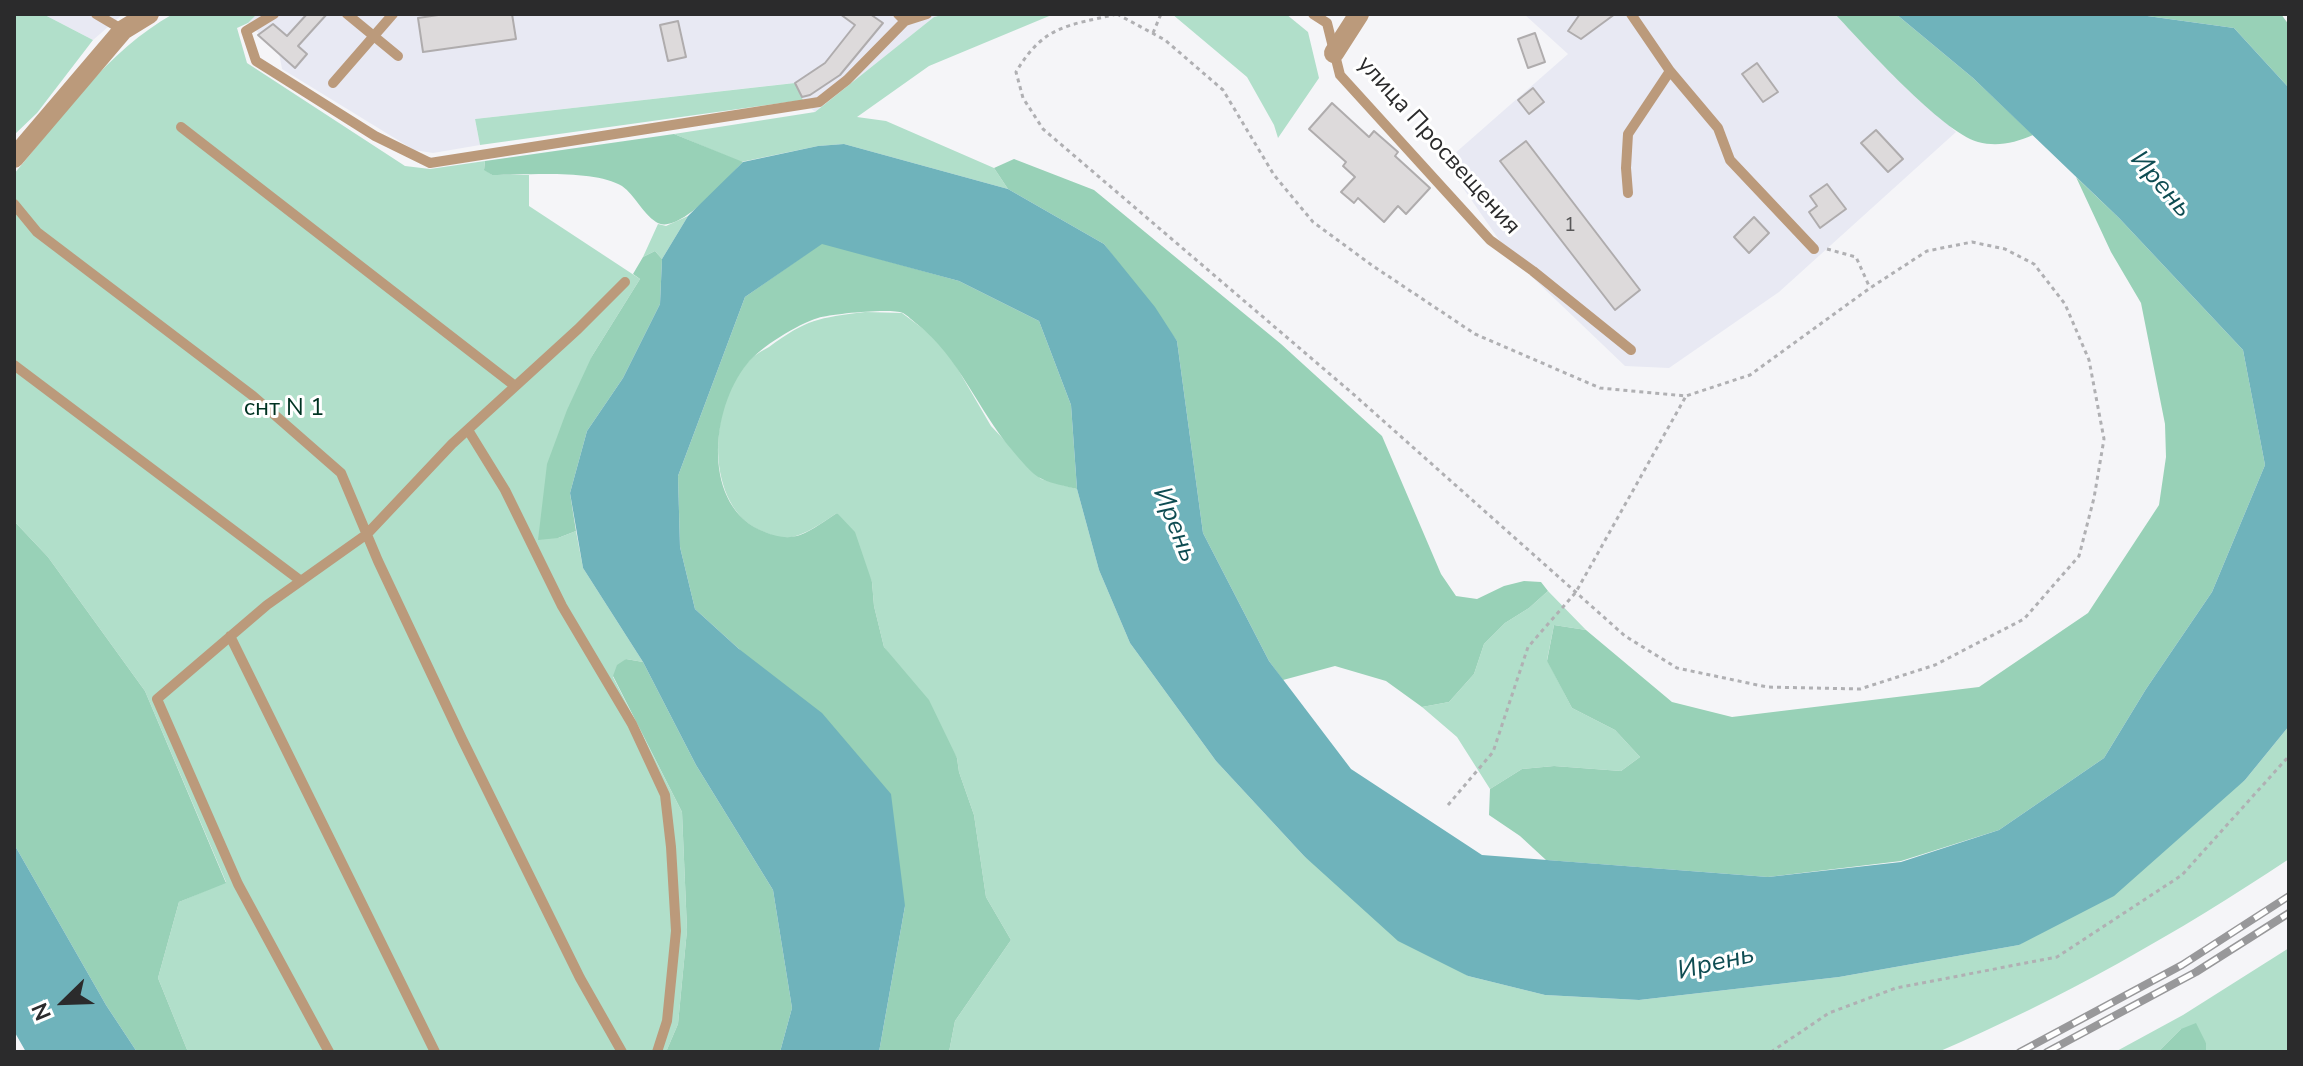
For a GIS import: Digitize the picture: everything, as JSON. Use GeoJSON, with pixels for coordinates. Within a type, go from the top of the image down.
{"type":"FeatureCollection","features":[{"type":"Feature","properties":{"kind":"street"},"geometry":{"type":"LineString","coordinates":[[14,158],[123,30],[149,14]]}},
{"type":"Feature","properties":{"kind":"street"},"geometry":{"type":"LineString","coordinates":[[1334,53],[1359,14]]}},
{"type":"Feature","properties":{"kind":"lane"},"geometry":{"type":"LineString","coordinates":[[96,14],[123,30]]}},
{"type":"Feature","properties":{"kind":"lane"},"geometry":{"type":"LineString","coordinates":[[274,14],[246,31],[256,61],[375,136],[430,163],[819,102],[847,80],[905,16],[927,14]]}},
{"type":"Feature","properties":{"kind":"lane"},"geometry":{"type":"LineString","coordinates":[[347,14],[398,56]]}},
{"type":"Feature","properties":{"kind":"lane"},"geometry":{"type":"LineString","coordinates":[[333,83],[393,14]]}},
{"type":"Feature","properties":{"kind":"lane","name":"улица Просвещения"},"geometry":{"type":"LineString","coordinates":[[1313,14],[1327,23],[1340,75],[1490,240],[1631,350]]}},
{"type":"Feature","properties":{"kind":"lane"},"geometry":{"type":"LineString","coordinates":[[1631,14],[1670,71],[1718,128],[1730,160],[1814,249]]}},
{"type":"Feature","properties":{"kind":"lane"},"geometry":{"type":"LineString","coordinates":[[1628,193],[1628,134],[1670,71]]}},
{"type":"Feature","properties":{"kind":"lane"},"geometry":{"type":"LineString","coordinates":[[181,127],[515,386]]}},
{"type":"Feature","properties":{"kind":"lane"},"geometry":{"type":"LineString","coordinates":[[14,204],[37,232],[253,396],[341,473],[462,739],[580,978],[622,1052]]}},
{"type":"Feature","properties":{"kind":"lane"},"geometry":{"type":"LineString","coordinates":[[329,1052],[238,884],[157,699],[230,636],[367,534],[468,430],[625,282]]}},
{"type":"Feature","properties":{"kind":"lane"},"geometry":{"type":"LineString","coordinates":[[14,365],[301,581]]}},
{"type":"Feature","properties":{"kind":"lane"},"geometry":{"type":"LineString","coordinates":[[468,430],[505,490],[562,606],[632,724],[665,795],[676,931],[667,1021],[657,1052]]}},
{"type":"Feature","properties":{"kind":"lane"},"geometry":{"type":"LineString","coordinates":[[230,636],[435,1052]]}},
{"type":"Feature","properties":{"kind":"path"},"geometry":{"type":"LineString","coordinates":[[1117,14],[1165,40],[1223,90],[1274,175],[1313,222],[1373,266],[1475,334],[1600,388],[1686,396],[1750,375],[1870,288],[1927,251],[1972,242],[2005,249],[2034,264],[2065,304],[2089,360],[2104,439],[2094,498],[2079,556],[2024,619],[1935,665],[1860,689],[1767,687],[1677,668],[1625,636],[1352,393],[1043,129],[1023,98],[1016,72],[1028,52],[1058,28],[1117,14]]}},
{"type":"Feature","properties":{"kind":"path"},"geometry":{"type":"LineString","coordinates":[[1153,33],[1161,14]]}},
{"type":"Feature","properties":{"kind":"path"},"geometry":{"type":"LineString","coordinates":[[1814,249],[1834,250],[1856,257],[1870,288]]}},
{"type":"Feature","properties":{"kind":"path"},"geometry":{"type":"LineString","coordinates":[[1448,805],[1493,752],[1528,647],[1576,592],[1686,396]]}},
{"type":"Feature","properties":{"kind":"path"},"geometry":{"type":"LineString","coordinates":[[1771,1052],[1829,1013],[1896,988],[2057,957],[2182,875],[2289,756]]}},
{"type":"Feature","properties":{"kind":"shaded area"},"geometry":{"type":"Polygon","coordinates":[[[43,14],[123,14],[93,40],[43,14]]]}},
{"type":"Feature","properties":{"kind":"shaded area"},"geometry":{"type":"Polygon","coordinates":[[[257,14],[946,14],[934,17],[815,112],[803,100],[794,83],[475,119],[480,145],[433,153],[414,150],[282,69],[279,53],[248,23],[257,14]]]}},
{"type":"Feature","properties":{"kind":"shaded area"},"geometry":{"type":"Polygon","coordinates":[[[1524,14],[1835,14],[1878,60],[1956,132],[1779,292],[1669,368],[1625,366],[1511,257],[1445,162],[1568,54],[1524,14]]]}},
{"type":"Feature","properties":{"kind":"green space"},"geometry":{"type":"Polygon","coordinates":[[[15,14],[43,14],[93,40],[37,113],[14,135],[15,14]]]}},
{"type":"Feature","properties":{"kind":"green space","name":"снт N 1"},"geometry":{"type":"Polygon","coordinates":[[[173,14],[257,14],[237,28],[247,63],[405,166],[430,169],[485,161],[484,169],[492,175],[529,175],[529,206],[640,279],[592,356],[558,538],[576,531],[583,568],[643,662],[626,659],[613,677],[682,812],[687,930],[678,1024],[666,1052],[188,1052],[158,978],[179,902],[226,882],[145,691],[48,557],[14,521],[14,174],[106,66],[149,29],[173,14]]]}},
{"type":"Feature","properties":{"kind":"green space"},"geometry":{"type":"Polygon","coordinates":[[[946,14],[1054,14],[929,66],[857,117],[886,121],[994,168],[1008,189],[844,144],[818,146],[741,162],[674,134],[815,112],[934,17],[946,14]]]}},
{"type":"Feature","properties":{"kind":"green space"},"geometry":{"type":"Polygon","coordinates":[[[1172,14],[1286,14],[1308,32],[1319,78],[1278,138],[1247,77],[1172,14]]]}},
{"type":"Feature","properties":{"kind":"green space"},"geometry":{"type":"Polygon","coordinates":[[[1835,14],[1896,14],[1973,78],[2033,135],[2013,142],[1992,144],[1963,135],[1924,105],[1835,14]]]}},
{"type":"Feature","properties":{"kind":"green space"},"geometry":{"type":"Polygon","coordinates":[[[2133,14],[2281,14],[2289,25],[2289,88],[2234,28],[2133,14]]]}},
{"type":"Feature","properties":{"kind":"green space"},"geometry":{"type":"Polygon","coordinates":[[[795,83],[803,100],[480,145],[475,119],[795,83]]]}},
{"type":"Feature","properties":{"kind":"green space"},"geometry":{"type":"Polygon","coordinates":[[[674,134],[743,162],[702,204],[677,221],[665,224],[656,222],[627,190],[610,181],[559,174],[492,175],[484,170],[485,161],[674,134]]]}},
{"type":"Feature","properties":{"kind":"green space"},"geometry":{"type":"Polygon","coordinates":[[[1014,159],[1094,190],[1281,344],[1382,436],[1441,574],[1456,596],[1477,599],[1504,586],[1524,581],[1541,582],[1548,591],[1505,623],[1484,644],[1474,674],[1449,702],[1422,707],[1386,681],[1335,666],[1283,680],[1269,661],[1203,533],[1177,341],[1104,244],[1008,189],[994,168],[1014,159]]]}},
{"type":"Feature","properties":{"kind":"green space"},"geometry":{"type":"Polygon","coordinates":[[[2076,177],[2119,218],[2243,350],[2265,465],[2212,592],[2146,689],[2104,758],[1999,830],[1901,861],[1768,877],[1546,860],[1520,836],[1489,815],[1490,789],[1522,769],[1554,766],[1621,771],[1640,757],[1615,730],[1572,708],[1547,661],[1554,625],[1586,630],[1672,702],[1732,717],[1979,687],[2088,613],[2159,505],[2166,457],[2165,424],[2141,303],[2111,252],[2076,177]]]}},
{"type":"Feature","properties":{"kind":"green space"},"geometry":{"type":"Polygon","coordinates":[[[688,216],[662,259],[655,251],[643,257],[658,224],[666,226],[688,216]]]}},
{"type":"Feature","properties":{"kind":"green space"},"geometry":{"type":"Polygon","coordinates":[[[822,243],[959,281],[1039,321],[1071,405],[1077,489],[1046,481],[1030,470],[1000,434],[945,352],[908,317],[896,312],[861,312],[810,321],[761,350],[735,383],[725,406],[720,431],[718,456],[721,480],[730,502],[744,520],[769,534],[791,537],[810,530],[837,513],[855,532],[872,582],[884,647],[929,700],[957,758],[974,815],[986,897],[1011,940],[955,1021],[949,1052],[879,1052],[905,906],[739,649],[695,609],[680,547],[678,476],[745,297],[822,243]]]}},
{"type":"Feature","properties":{"kind":"green space"},"geometry":{"type":"Polygon","coordinates":[[[655,251],[662,259],[660,304],[623,378],[587,431],[570,493],[576,531],[558,538],[538,540],[547,464],[567,410],[592,356],[640,279],[633,274],[643,257],[655,251]]]}},
{"type":"Feature","properties":{"kind":"green space"},"geometry":{"type":"Polygon","coordinates":[[[865,312],[902,313],[930,334],[949,354],[991,426],[1041,479],[1077,489],[1099,570],[1130,643],[1216,761],[1304,856],[1468,976],[1545,995],[1639,1000],[1839,977],[2019,945],[2245,780],[2289,726],[2289,859],[2205,913],[2118,963],[2029,1010],[1938,1052],[949,1052],[955,1021],[1011,940],[986,897],[974,815],[957,758],[884,647],[872,582],[837,513],[797,536],[780,538],[764,532],[744,520],[730,501],[722,479],[718,453],[725,402],[735,379],[751,359],[804,325],[824,318],[865,312]]]}},
{"type":"Feature","properties":{"kind":"green space"},"geometry":{"type":"Polygon","coordinates":[[[14,521],[48,557],[145,691],[226,883],[179,902],[158,978],[188,1052],[137,1052],[106,1005],[14,844],[14,521]]]}},
{"type":"Feature","properties":{"kind":"green space"},"geometry":{"type":"Polygon","coordinates":[[[1548,591],[1586,630],[1554,625],[1547,660],[1572,708],[1615,730],[1640,757],[1621,771],[1554,766],[1522,769],[1490,789],[1457,737],[1422,707],[1449,702],[1474,674],[1484,644],[1505,623],[1548,591]]]}},
{"type":"Feature","properties":{"kind":"green space"},"geometry":{"type":"Polygon","coordinates":[[[626,659],[643,662],[696,765],[773,890],[792,1008],[780,1052],[666,1052],[678,1024],[687,930],[682,812],[613,676],[617,665],[626,659]]]}},
{"type":"Feature","properties":{"kind":"green space"},"geometry":{"type":"Polygon","coordinates":[[[2289,948],[2289,1052],[2206,1052],[2206,1043],[2181,1029],[2158,1052],[2115,1052],[2183,1015],[2289,948]]]}},
{"type":"Feature","properties":{"kind":"green space"},"geometry":{"type":"Polygon","coordinates":[[[2196,1023],[2206,1043],[2206,1052],[2158,1052],[2181,1029],[2196,1023]]]}},
{"type":"Feature","properties":{"kind":"water","name":"Ирень"},"geometry":{"type":"Polygon","coordinates":[[[1896,14],[2133,14],[2234,28],[2289,88],[2289,726],[2245,780],[2114,896],[2019,945],[1839,977],[1639,1000],[1545,995],[1468,976],[1398,941],[1304,856],[1216,761],[1130,643],[1099,570],[1077,489],[1071,405],[1039,321],[959,281],[822,244],[745,297],[678,476],[680,547],[695,609],[739,649],[822,713],[891,794],[905,906],[879,1052],[780,1052],[792,1008],[773,890],[696,765],[643,662],[583,568],[570,493],[587,431],[623,378],[660,304],[662,259],[688,216],[743,162],[818,146],[844,144],[1008,189],[1104,244],[1155,307],[1177,341],[1203,533],[1269,661],[1351,769],[1482,855],[1768,877],[1901,862],[1999,830],[2104,758],[2146,689],[2212,592],[2265,465],[2243,350],[2119,218],[1973,78],[1896,14]]]}},
{"type":"Feature","properties":{"kind":"water"},"geometry":{"type":"Polygon","coordinates":[[[14,844],[106,1005],[137,1052],[26,1052],[14,1031],[14,844]]]}},
{"type":"Feature","properties":{"kind":"building"},"geometry":{"type":"Polygon","coordinates":[[[307,14],[327,14],[298,46],[307,54],[295,68],[258,35],[273,24],[287,36],[307,14]]]}},
{"type":"Feature","properties":{"kind":"building"},"geometry":{"type":"Polygon","coordinates":[[[445,14],[512,14],[516,39],[423,52],[418,18],[445,14]]]}},
{"type":"Feature","properties":{"kind":"building"},"geometry":{"type":"Polygon","coordinates":[[[840,14],[870,14],[883,23],[840,75],[802,97],[795,83],[825,63],[855,25],[840,14]]]}},
{"type":"Feature","properties":{"kind":"building"},"geometry":{"type":"Polygon","coordinates":[[[1580,14],[1615,14],[1581,39],[1568,31],[1580,14]]]}},
{"type":"Feature","properties":{"kind":"building"},"geometry":{"type":"Polygon","coordinates":[[[678,21],[686,57],[668,61],[660,25],[678,21]]]}},
{"type":"Feature","properties":{"kind":"building"},"geometry":{"type":"Polygon","coordinates":[[[1535,33],[1545,62],[1528,68],[1518,39],[1535,33]]]}},
{"type":"Feature","properties":{"kind":"building"},"geometry":{"type":"Polygon","coordinates":[[[1757,63],[1778,92],[1763,102],[1742,74],[1757,63]]]}},
{"type":"Feature","properties":{"kind":"building"},"geometry":{"type":"Polygon","coordinates":[[[1533,88],[1544,102],[1529,114],[1518,100],[1533,88]]]}},
{"type":"Feature","properties":{"kind":"building"},"geometry":{"type":"Polygon","coordinates":[[[1332,103],[1369,137],[1374,131],[1398,152],[1395,156],[1430,188],[1406,214],[1398,206],[1384,222],[1358,198],[1354,203],[1341,192],[1355,177],[1343,166],[1346,162],[1309,129],[1332,103]]]}},
{"type":"Feature","properties":{"kind":"building"},"geometry":{"type":"Polygon","coordinates":[[[1876,130],[1903,159],[1888,172],[1861,143],[1876,130]]]}},
{"type":"Feature","properties":{"kind":"building"},"geometry":{"type":"Polygon","coordinates":[[[1526,141],[1640,290],[1615,310],[1500,161],[1526,141]]]}},
{"type":"Feature","properties":{"kind":"building"},"geometry":{"type":"Polygon","coordinates":[[[1827,184],[1846,209],[1820,228],[1809,212],[1817,206],[1810,196],[1827,184]]]}},
{"type":"Feature","properties":{"kind":"building"},"geometry":{"type":"Polygon","coordinates":[[[1754,217],[1769,233],[1749,253],[1734,237],[1754,217]]]}},
{"type":"Feature","properties":{"kind":"railway"},"geometry":{"type":"LineString","coordinates":[[2020,1052],[2182,965],[2289,896]]}},
{"type":"Feature","properties":{"kind":"railway"},"geometry":{"type":"LineString","coordinates":[[2047,1052],[2196,972],[2289,913]]}}]}
